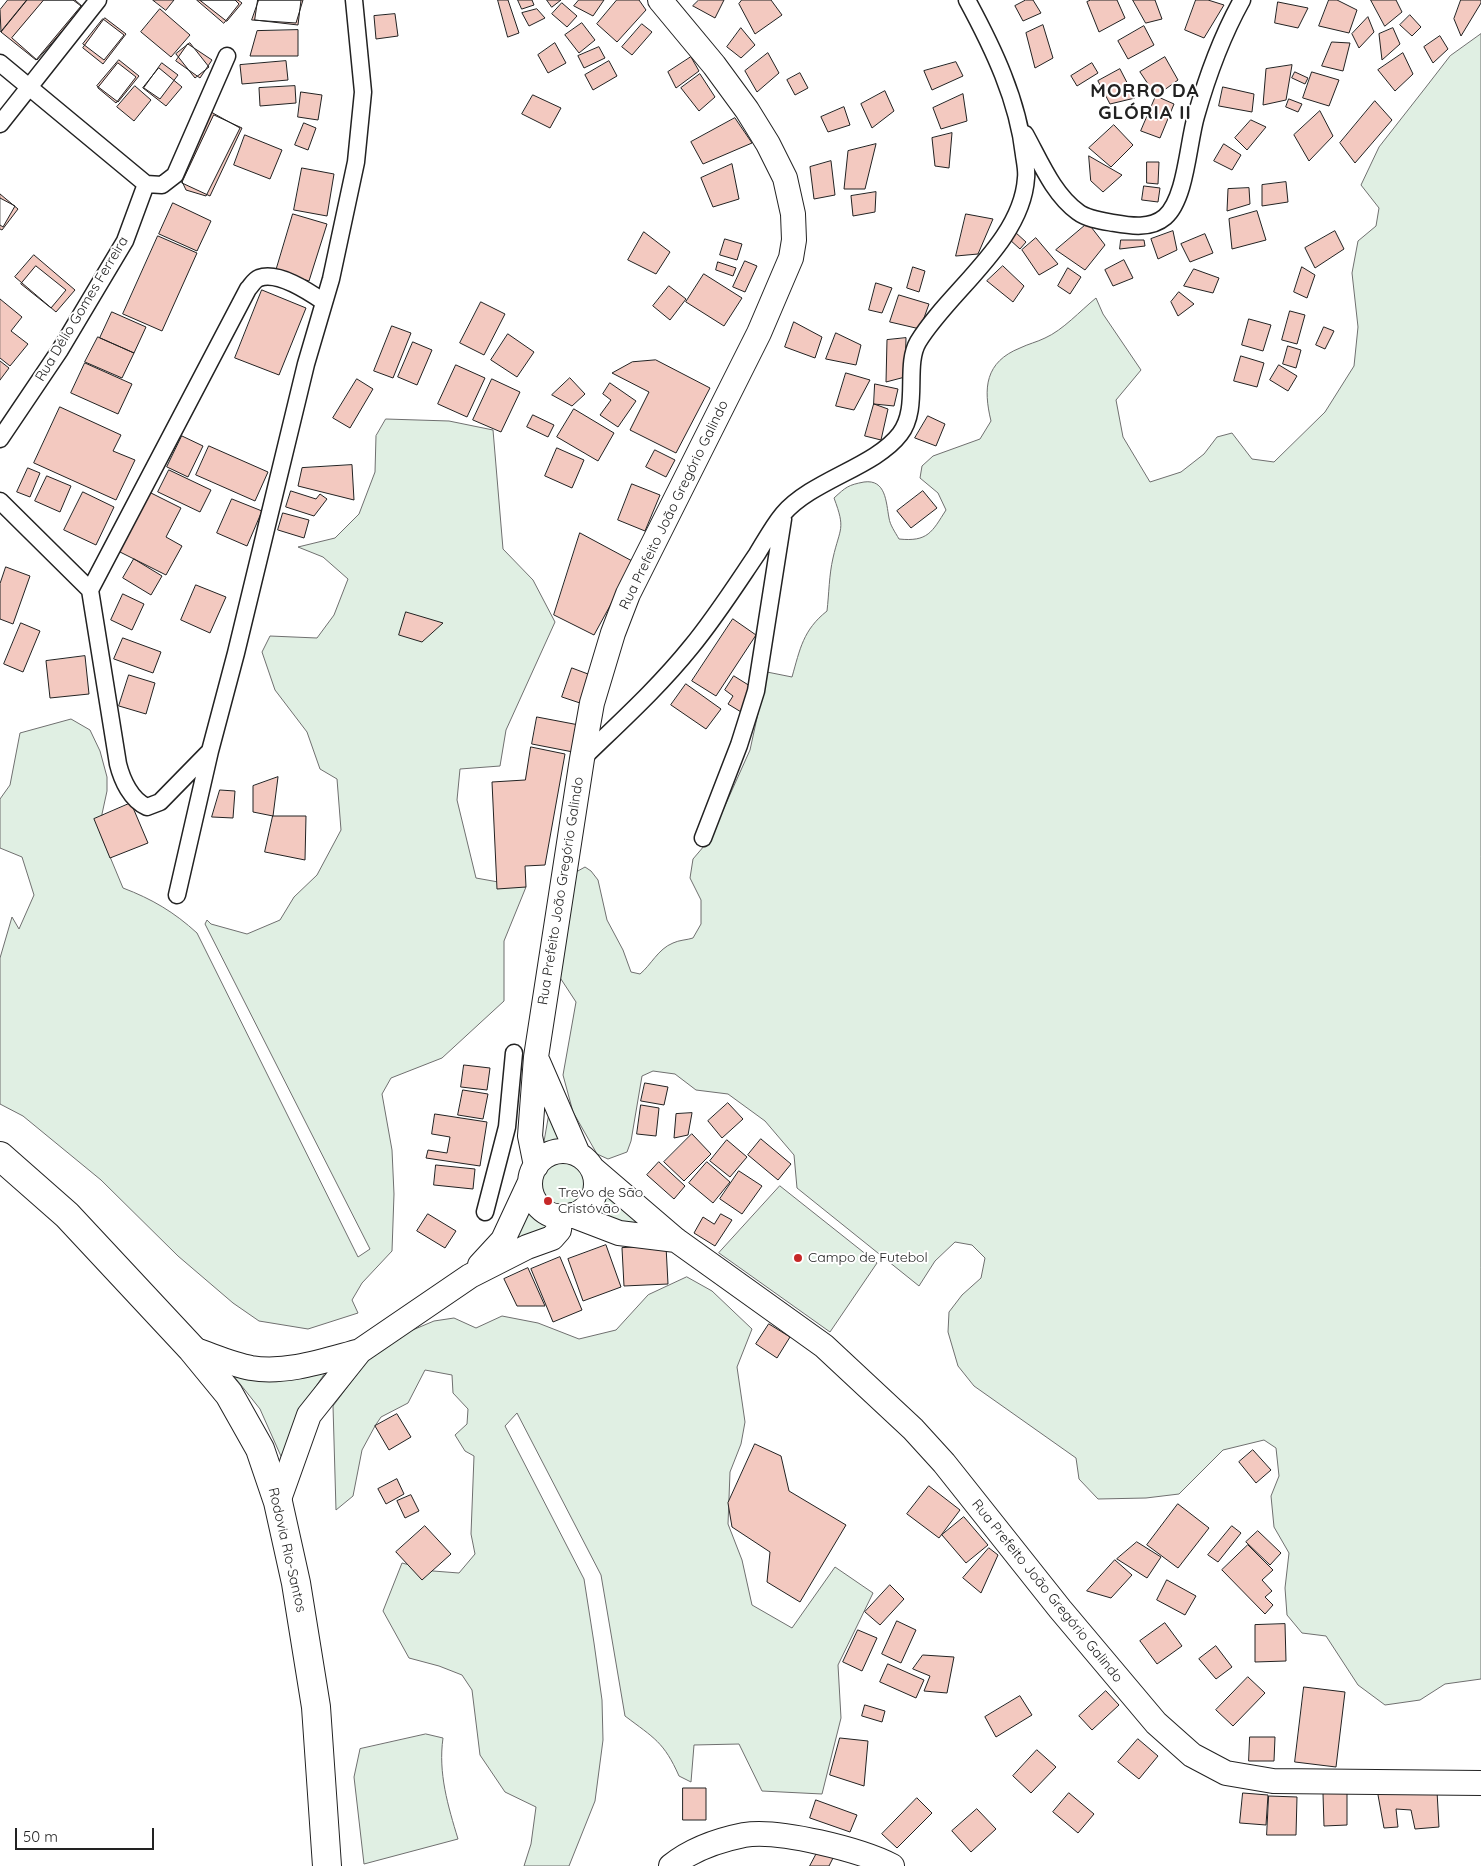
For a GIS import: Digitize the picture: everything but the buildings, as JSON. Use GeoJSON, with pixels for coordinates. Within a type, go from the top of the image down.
{"type":"FeatureCollection","features":[{"type":"Feature","properties":{"kind":"highway","name":"Rodovia Rio-Santos"},"geometry":{"type":"LineString","coordinates":[[0,1156],[67,1215],[192,1349],[229,1394],[260,1449],[278,1502],[296,1583],[316,1707],[327,1866]]}},
{"type":"Feature","properties":{"kind":"main road","name":"Rua Prefeito João Gregório Galindo"},"geometry":{"type":"LineString","coordinates":[[533,1174],[525,1055],[592,703],[613,633],[628,594],[759,333],[791,258],[794,240],[793,214],[785,178],[768,144],[747,110],[714,65],[660,0]]}},
{"type":"Feature","properties":{"kind":"main road"},"geometry":{"type":"LineString","coordinates":[[278,1502],[309,1415],[360,1351],[470,1276],[527,1247],[552,1238],[559,1230],[566,1216],[588,1205],[593,1197],[596,1177],[525,1055]]}},
{"type":"Feature","properties":{"kind":"main road"},"geometry":{"type":"LineString","coordinates":[[470,1276],[503,1240],[533,1174],[550,1154],[569,1152],[585,1161]]}},
{"type":"Feature","properties":{"kind":"main road","name":"Rua Prefeito João Gregório Galindo"},"geometry":{"type":"LineString","coordinates":[[585,1161],[676,1240],[824,1346],[913,1429],[944,1463],[1060,1609],[1156,1723],[1192,1755],[1226,1773],[1273,1781],[1481,1783]]}},
{"type":"Feature","properties":{"kind":"main road"},"geometry":{"type":"LineString","coordinates":[[533,1174],[531,1192],[542,1209],[619,1233],[676,1240]]}},
{"type":"Feature","properties":{"kind":"main road"},"geometry":{"type":"LineString","coordinates":[[192,1349],[252,1368],[273,1369],[294,1367],[360,1351]]}},
{"type":"Feature","properties":{"kind":"main road"},"geometry":{"type":"LineString","coordinates":[[671,1866],[710,1845],[746,1835],[786,1837],[825,1842],[892,1866]]}},
{"type":"Feature","properties":{"kind":"street"},"geometry":{"type":"LineString","coordinates":[[0,124],[98,0]]}},
{"type":"Feature","properties":{"kind":"street"},"geometry":{"type":"LineString","coordinates":[[177,895],[210,751],[236,653],[306,364],[331,279],[356,162],[363,92],[354,0]]}},
{"type":"Feature","properties":{"kind":"street"},"geometry":{"type":"LineString","coordinates":[[967,0],[996,60],[1021,125],[1060,194],[1079,213],[1121,224],[1140,226],[1153,224],[1165,218],[1177,198],[1196,117],[1212,66],[1242,0]]}},
{"type":"Feature","properties":{"kind":"street"},"geometry":{"type":"LineString","coordinates":[[0,63],[146,184],[162,185],[176,175],[227,56]]}},
{"type":"Feature","properties":{"kind":"street"},"geometry":{"type":"LineString","coordinates":[[582,759],[653,690],[692,647],[783,513],[820,486],[884,449],[901,433],[911,410],[911,381],[916,345],[943,307],[987,260],[1016,217],[1026,179],[1021,125]]}},
{"type":"Feature","properties":{"kind":"street","name":"Rua Délio Gomes Ferreira"},"geometry":{"type":"LineString","coordinates":[[0,439],[60,350],[125,242],[146,184]]}},
{"type":"Feature","properties":{"kind":"street"},"geometry":{"type":"LineString","coordinates":[[90,590],[248,289],[257,279],[269,276],[298,285],[324,302]]}},
{"type":"Feature","properties":{"kind":"street"},"geometry":{"type":"LineString","coordinates":[[0,501],[90,590],[118,764],[135,800],[147,807],[160,802],[210,751]]}},
{"type":"Feature","properties":{"kind":"street"},"geometry":{"type":"LineString","coordinates":[[703,838],[739,745],[756,691],[783,513]]}},
{"type":"Feature","properties":{"kind":"street"},"geometry":{"type":"LineString","coordinates":[[485,1212],[525,1055]]}},
{"type":"Feature","properties":{"kind":"street"},"geometry":{"type":"LineString","coordinates":[[507,1126],[530,1136]]}},
{"type":"Feature","properties":{"kind":"green space"},"geometry":{"type":"Polygon","coordinates":[[[1481,34],[1481,1679],[1445,1684],[1420,1700],[1385,1705],[1358,1685],[1326,1636],[1302,1633],[1287,1615],[1285,1588],[1289,1553],[1274,1527],[1271,1496],[1279,1476],[1276,1448],[1264,1440],[1223,1450],[1179,1494],[1146,1498],[1098,1499],[1079,1479],[1076,1458],[974,1386],[958,1366],[948,1332],[949,1312],[962,1295],[981,1278],[985,1258],[972,1245],[955,1242],[935,1261],[919,1286],[797,1188],[794,1155],[765,1121],[728,1094],[696,1090],[675,1074],[653,1071],[642,1076],[631,1141],[627,1152],[608,1159],[597,1154],[573,1112],[563,1075],[576,1002],[557,973],[576,872],[585,867],[598,880],[607,920],[623,950],[631,972],[640,974],[668,946],[678,941],[693,938],[701,924],[701,900],[690,878],[693,859],[710,839],[750,750],[767,672],[792,677],[807,633],[827,611],[832,564],[841,528],[840,517],[834,498],[851,485],[871,482],[877,484],[884,493],[890,523],[899,539],[917,539],[933,530],[946,510],[938,493],[920,478],[922,466],[933,456],[980,439],[991,421],[987,398],[989,377],[993,369],[1008,354],[1052,335],[1096,298],[1103,314],[1141,370],[1116,400],[1123,437],[1150,482],[1181,472],[1204,454],[1217,437],[1232,433],[1252,459],[1274,462],[1325,412],[1354,366],[1358,327],[1352,273],[1358,241],[1376,226],[1379,208],[1361,185],[1379,147],[1450,56],[1481,34]]]}},
{"type":"Feature","properties":{"kind":"green space"},"geometry":{"type":"Polygon","coordinates":[[[386,419],[449,421],[493,430],[503,549],[533,580],[555,622],[506,730],[500,766],[460,769],[457,800],[476,878],[526,887],[504,941],[504,1001],[442,1058],[391,1078],[382,1094],[392,1150],[394,1194],[392,1251],[362,1283],[352,1300],[358,1313],[308,1329],[259,1321],[233,1303],[178,1256],[101,1180],[23,1116],[0,1104],[0,958],[12,917],[19,929],[34,895],[22,857],[0,848],[0,799],[10,785],[20,733],[71,719],[90,730],[100,751],[107,777],[107,791],[102,814],[103,840],[123,888],[162,907],[197,933],[358,1257],[370,1249],[205,924],[207,920],[211,924],[247,934],[280,920],[294,897],[317,875],[341,830],[337,779],[320,769],[307,732],[275,690],[262,652],[270,636],[317,638],[334,615],[348,579],[323,557],[298,547],[335,538],[359,514],[375,472],[376,436],[386,419]]]}},
{"type":"Feature","properties":{"kind":"green space"},"geometry":{"type":"Polygon","coordinates":[[[551,1103],[568,1143],[556,1143],[543,1149],[551,1103]]]}},
{"type":"Feature","properties":{"kind":"green space"},"geometry":{"type":"Polygon","coordinates":[[[563,1161],[576,1165],[582,1171],[586,1184],[582,1197],[576,1203],[563,1207],[550,1203],[544,1197],[540,1184],[544,1171],[550,1165],[563,1161]]]}},
{"type":"Feature","properties":{"kind":"green space","name":"Campo de Futebol"},"geometry":{"type":"Polygon","coordinates":[[[780,1186],[877,1263],[830,1332],[719,1253],[780,1186]]]}},
{"type":"Feature","properties":{"kind":"green space"},"geometry":{"type":"Polygon","coordinates":[[[602,1192],[639,1219],[634,1224],[590,1217],[602,1192]]]}},
{"type":"Feature","properties":{"kind":"green space"},"geometry":{"type":"Polygon","coordinates":[[[524,1200],[537,1218],[549,1229],[498,1252],[524,1200]]]}},
{"type":"Feature","properties":{"kind":"green space"},"geometry":{"type":"Polygon","coordinates":[[[687,1277],[712,1291],[752,1329],[737,1367],[745,1422],[741,1444],[730,1472],[728,1524],[742,1560],[752,1605],[792,1628],[835,1567],[873,1593],[838,1665],[841,1718],[822,1794],[762,1791],[739,1744],[694,1745],[691,1782],[679,1776],[668,1755],[657,1741],[625,1716],[601,1575],[517,1413],[505,1426],[584,1579],[602,1700],[603,1740],[595,1801],[569,1866],[524,1866],[531,1844],[536,1807],[505,1792],[480,1755],[472,1690],[462,1675],[439,1666],[409,1658],[383,1611],[402,1563],[433,1571],[459,1573],[475,1554],[471,1534],[474,1456],[465,1451],[455,1435],[467,1424],[468,1409],[453,1393],[452,1375],[425,1370],[408,1403],[381,1417],[375,1426],[362,1450],[353,1496],[336,1510],[333,1406],[372,1354],[396,1337],[434,1321],[454,1318],[476,1328],[502,1316],[538,1323],[579,1339],[616,1330],[648,1295],[687,1277]]]}},
{"type":"Feature","properties":{"kind":"green space"},"geometry":{"type":"Polygon","coordinates":[[[327,1370],[302,1407],[284,1463],[260,1409],[233,1375],[327,1370]]]}},
{"type":"Feature","properties":{"kind":"green space"},"geometry":{"type":"Polygon","coordinates":[[[426,1734],[443,1738],[443,1777],[458,1839],[364,1864],[354,1777],[360,1749],[426,1734]]]}},
{"type":"Feature","properties":{"kind":"place","name":"Trevo de São Cristóvão"},"geometry":{"type":"Point","coordinates":[548,1201]}},
{"type":"Feature","properties":{"kind":"place","name":"Campo de Futebol"},"geometry":{"type":"Point","coordinates":[798,1258]}},
{"type":"Feature","properties":{"kind":"district","name":"MORRO DA GLÓRIA II"},"geometry":{"type":"Point","coordinates":[1145,102]}}]}
